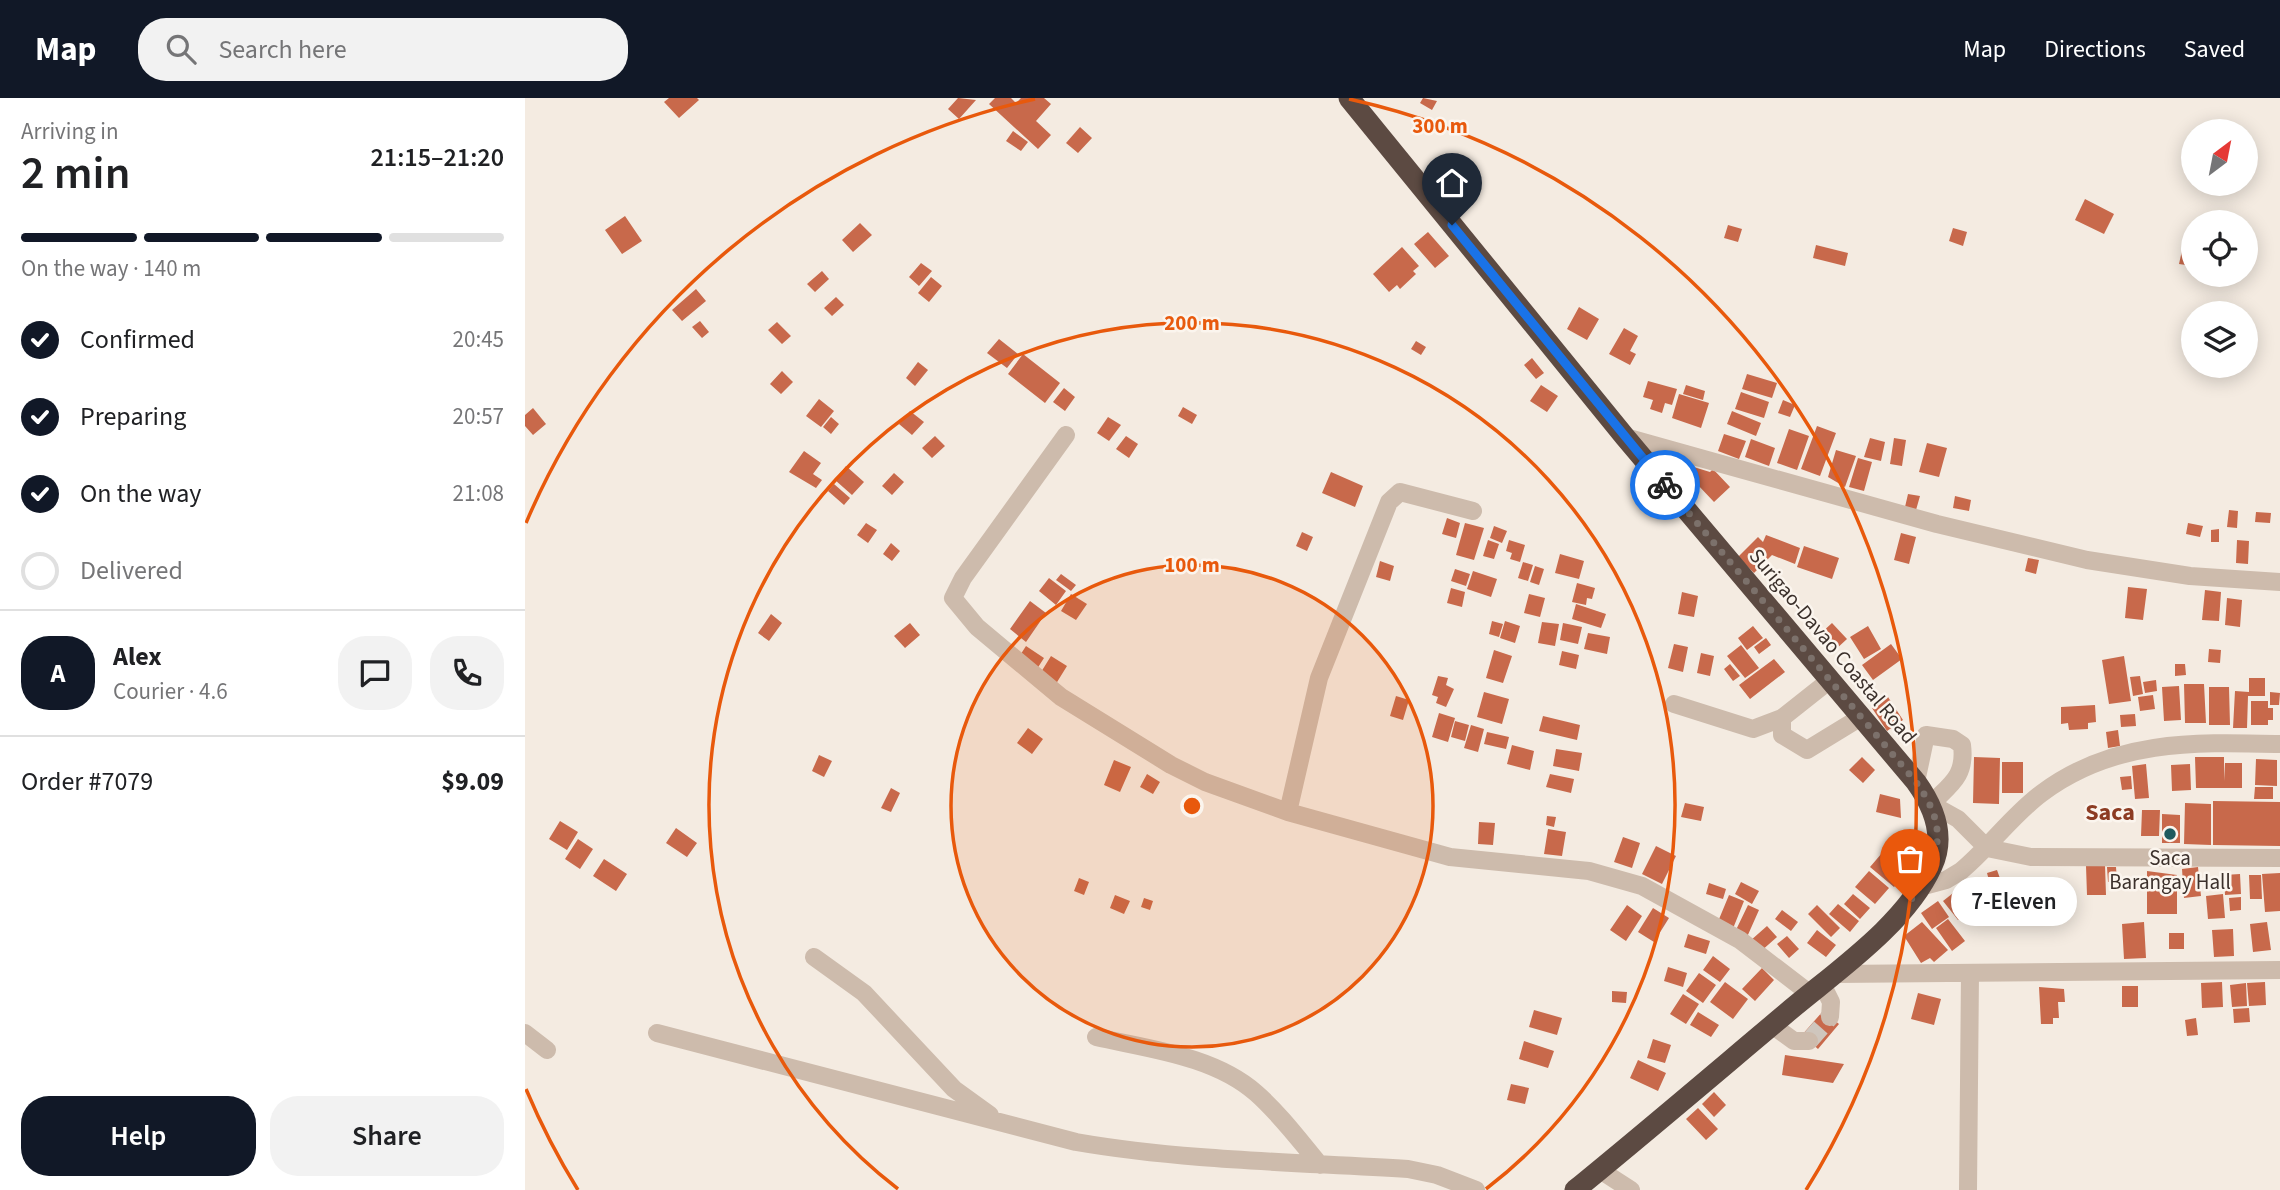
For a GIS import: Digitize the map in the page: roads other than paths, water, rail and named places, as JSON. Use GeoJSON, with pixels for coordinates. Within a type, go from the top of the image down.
{"type":"FeatureCollection","features":[{"type":"Feature","properties":{"kind":"highway","name":"Surigao-Davao Coastal Road"},"geometry":{"type":"LineString","coordinates":[[1349,98],[1625,437],[1916,782],[1931,804],[1937,828],[1936,855],[1920,887],[1899,914],[1822,984],[1575,1190]]}},
{"type":"Feature","properties":{"kind":"street"},"geometry":{"type":"LineString","coordinates":[[1066,435],[963,578],[953,594],[954,602],[1017,663],[1061,697],[1205,782],[1288,812],[1450,857],[1589,871],[1643,886],[1822,984],[1970,974],[2280,970]]}},
{"type":"Feature","properties":{"kind":"street"},"geometry":{"type":"LineString","coordinates":[[1625,437],[1924,520],[2087,560],[2190,576],[2280,582]]}},
{"type":"Feature","properties":{"kind":"street"},"geometry":{"type":"LineString","coordinates":[[1288,812],[1319,678],[1388,502],[1400,492],[1473,511]]}},
{"type":"Feature","properties":{"kind":"street"},"geometry":{"type":"LineString","coordinates":[[1674,704],[1753,729],[1781,718],[1830,680]]}},
{"type":"Feature","properties":{"kind":"street"},"geometry":{"type":"LineString","coordinates":[[1781,718],[1782,735],[1790,743],[1807,750],[1861,717]]}},
{"type":"Feature","properties":{"kind":"street"},"geometry":{"type":"LineString","coordinates":[[1916,782],[1926,735],[1953,739],[1962,746],[1964,762],[1956,780],[1931,804],[1958,819],[1987,848],[2031,856],[2280,858]]}},
{"type":"Feature","properties":{"kind":"street"},"geometry":{"type":"LineString","coordinates":[[1920,887],[1946,880],[1961,872],[2042,793],[2106,760],[2162,744],[2280,744]]}},
{"type":"Feature","properties":{"kind":"street"},"geometry":{"type":"LineString","coordinates":[[814,957],[865,993],[954,1089],[997,1119]]}},
{"type":"Feature","properties":{"kind":"street"},"geometry":{"type":"LineString","coordinates":[[1968,1190],[1970,974]]}},
{"type":"Feature","properties":{"kind":"street"},"geometry":{"type":"LineString","coordinates":[[1822,984],[1831,1002],[1830,1017]]}},
{"type":"Feature","properties":{"kind":"street"},"geometry":{"type":"LineString","coordinates":[[1772,1025],[1794,1041],[1809,1041]]}},
{"type":"Feature","properties":{"kind":"street"},"geometry":{"type":"LineString","coordinates":[[525,1032],[547,1050]]}},
{"type":"Feature","properties":{"kind":"street"},"geometry":{"type":"LineString","coordinates":[[657,1033],[961,1113],[997,1119],[1076,1142],[1137,1153],[1408,1169],[1437,1175],[1476,1190]]}},
{"type":"Feature","properties":{"kind":"street"},"geometry":{"type":"LineString","coordinates":[[1096,1037],[1204,1064],[1233,1076],[1264,1101],[1320,1165]]}},
{"type":"Feature","properties":{"kind":"street"},"geometry":{"type":"LineString","coordinates":[[1600,1170],[1631,1190]]}},
{"type":"Feature","properties":{"kind":"tunnel"},"geometry":{"type":"LineString","coordinates":[[1809,1041],[1830,1017]]}},
{"type":"Feature","properties":{"kind":"place","name":"Saca Barangay Hall"},"geometry":{"type":"Point","coordinates":[2170,834]}},
{"type":"Feature","properties":{"kind":"place","name":"7-Eleven"},"geometry":{"type":"Point","coordinates":[1910,901]}},
{"type":"Feature","properties":{"kind":"district","name":"Saca"},"geometry":{"type":"Point","coordinates":[2110,812]}}]}
